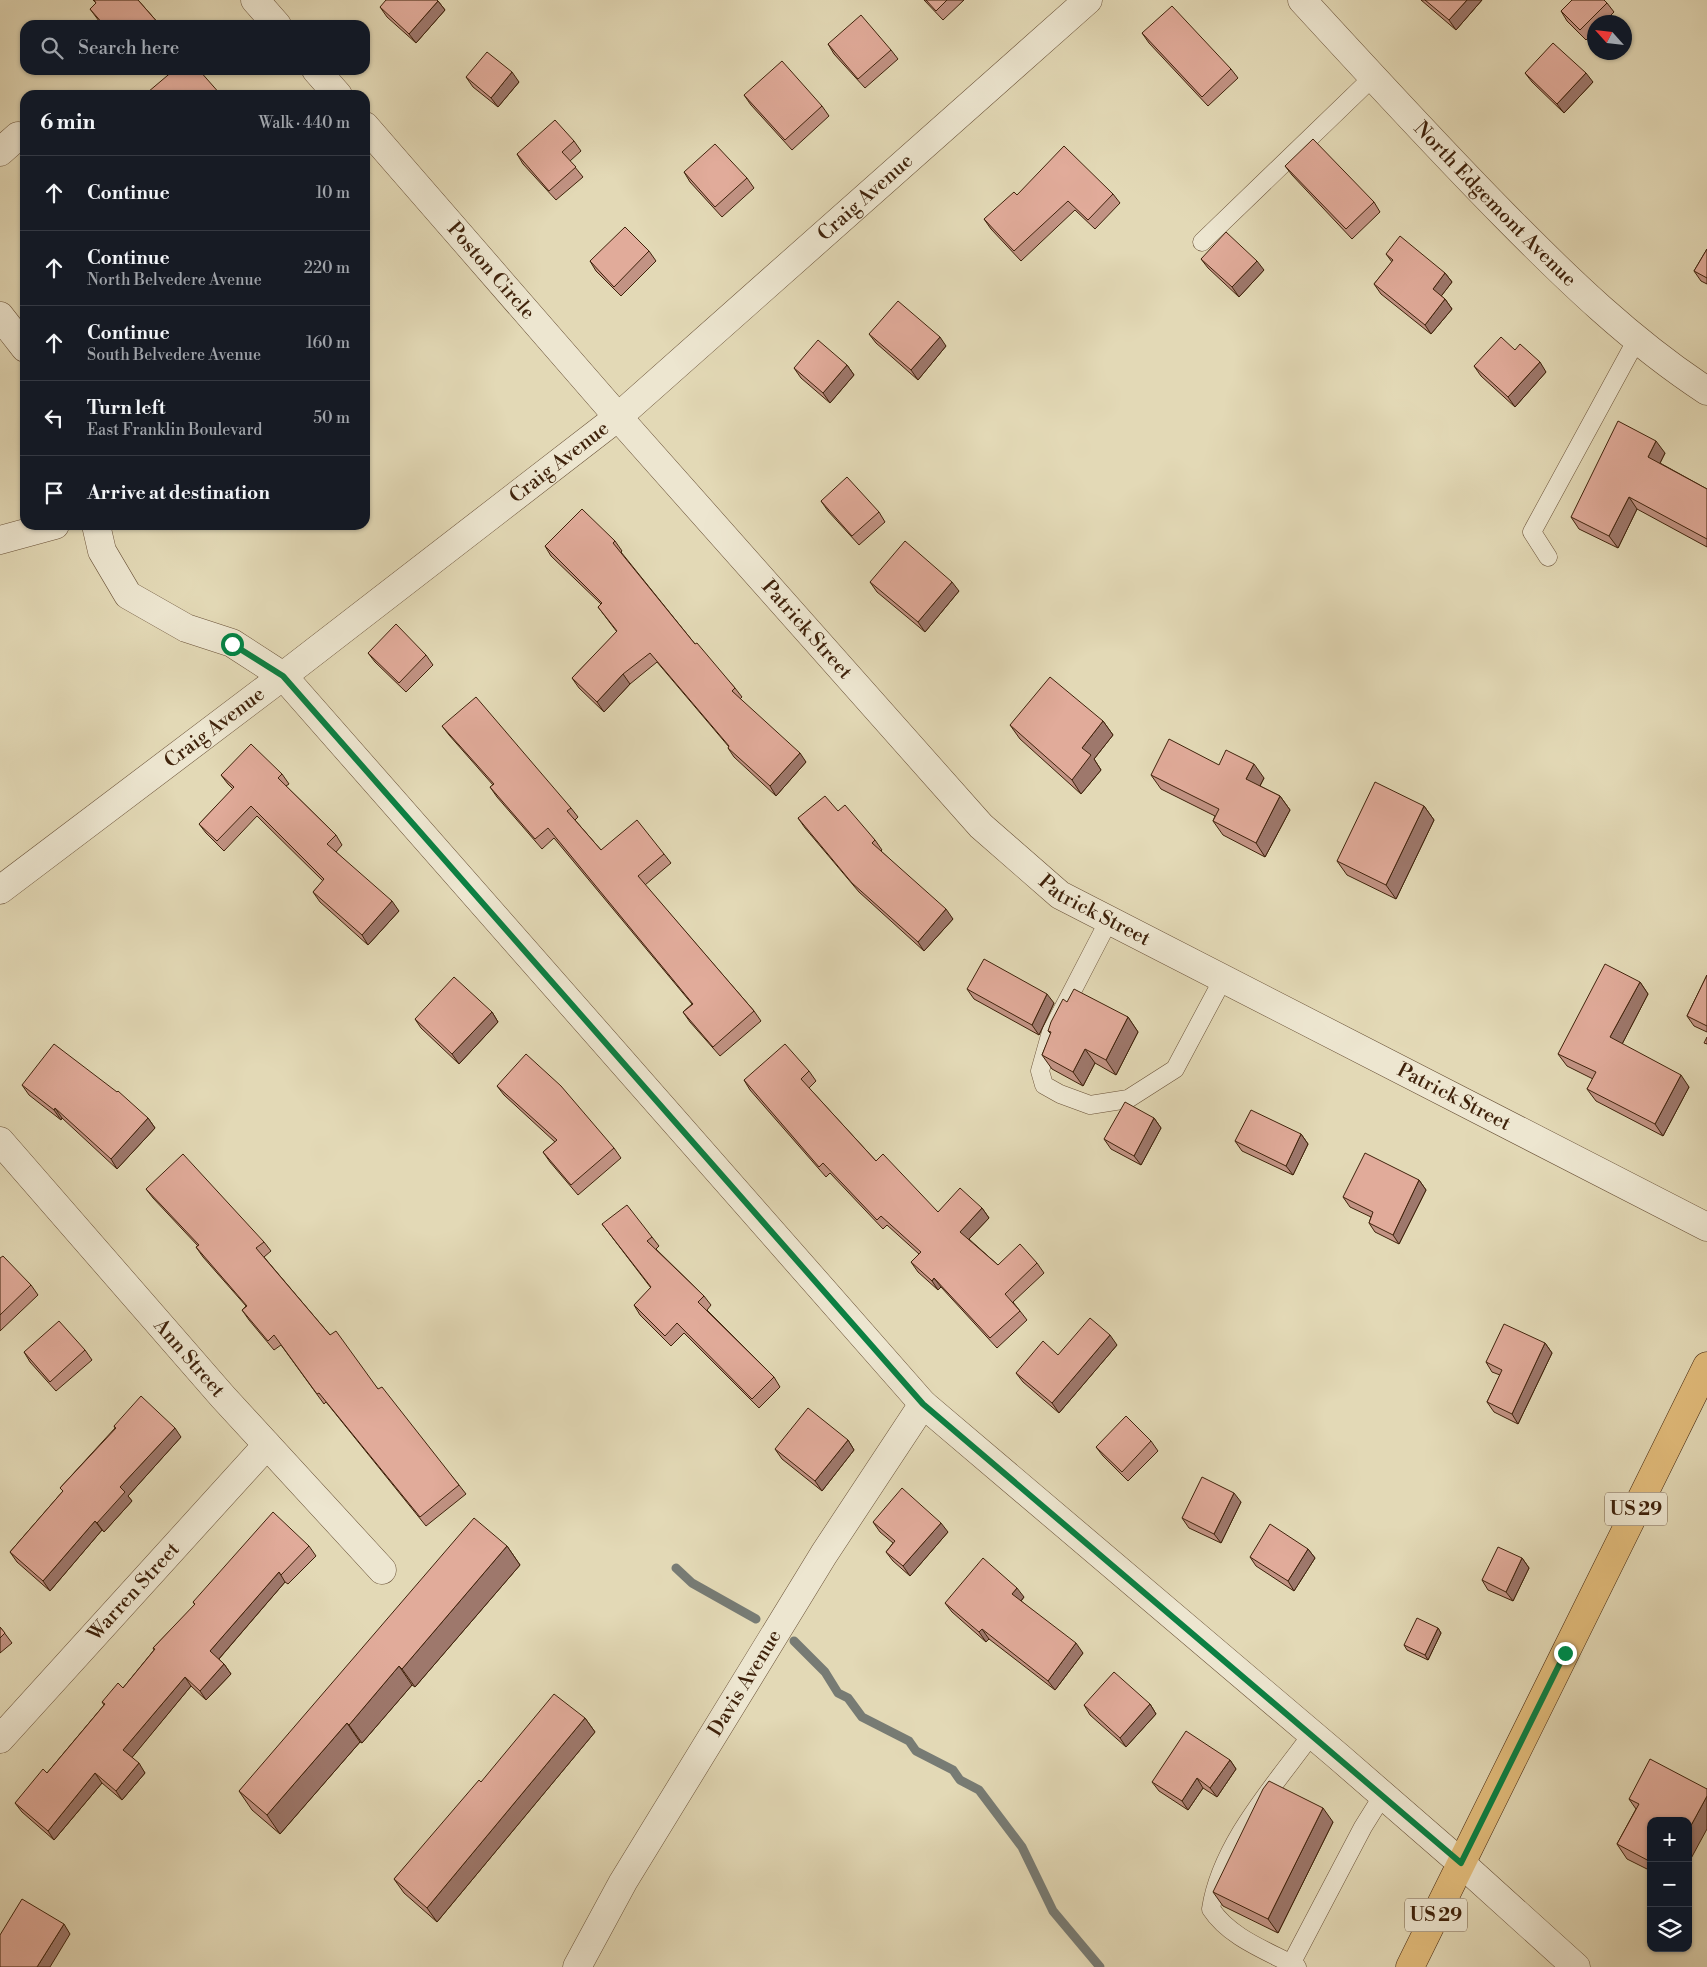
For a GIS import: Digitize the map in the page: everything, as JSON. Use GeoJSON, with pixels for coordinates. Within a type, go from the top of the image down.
{"type":"FeatureCollection","features":[{"type":"Feature","properties":{"kind":"main road","name":"US 29"},"geometry":{"type":"LineString","coordinates":[[1410,1967],[1707,1366]]}},
{"type":"Feature","properties":{"kind":"street"},"geometry":{"type":"LineString","coordinates":[[255,0],[273,20]]}},
{"type":"Feature","properties":{"kind":"street","name":"Craig Avenue"},"geometry":{"type":"LineString","coordinates":[[0,890],[283,676],[618,417],[1088,0]]}},
{"type":"Feature","properties":{"kind":"street","name":"North Edgemont Avenue"},"geometry":{"type":"LineString","coordinates":[[1302,0],[1450,160],[1541,253],[1637,339],[1707,391]]}},
{"type":"Feature","properties":{"kind":"street"},"geometry":{"type":"LineString","coordinates":[[320,75],[334,90]]}},
{"type":"Feature","properties":{"kind":"street","name":"Poston Circle"},"geometry":{"type":"LineString","coordinates":[[370,132],[618,417]]}},
{"type":"Feature","properties":{"kind":"street"},"geometry":{"type":"LineString","coordinates":[[0,316],[20,342]]}},
{"type":"Feature","properties":{"kind":"street","name":"Patrick Street"},"geometry":{"type":"LineString","coordinates":[[618,417],[981,826],[1060,895],[1707,1227]]}},
{"type":"Feature","properties":{"kind":"street"},"geometry":{"type":"LineString","coordinates":[[0,540],[37,530]]}},
{"type":"Feature","properties":{"kind":"street"},"geometry":{"type":"LineString","coordinates":[[97,530],[102,551],[128,595],[186,628],[232,644],[283,676],[923,1404],[1383,1795],[1576,1967]]}},
{"type":"Feature","properties":{"kind":"street","name":"Ann Street"},"geometry":{"type":"LineString","coordinates":[[0,1141],[267,1445],[382,1570]]}},
{"type":"Feature","properties":{"kind":"street","name":"Davis Avenue"},"geometry":{"type":"LineString","coordinates":[[577,1967],[623,1882],[824,1554],[923,1404]]}},
{"type":"Feature","properties":{"kind":"street","name":"Warren Street"},"geometry":{"type":"LineString","coordinates":[[0,1739],[267,1445]]}},
{"type":"Feature","properties":{"kind":"lane"},"geometry":{"type":"LineString","coordinates":[[1202,242],[1373,77]]}},
{"type":"Feature","properties":{"kind":"lane"},"geometry":{"type":"LineString","coordinates":[[1548,557],[1532,532],[1637,339]]}},
{"type":"Feature","properties":{"kind":"lane"},"geometry":{"type":"LineString","coordinates":[[1109,920],[1051,1032],[1040,1071],[1044,1085],[1060,1094],[1090,1104],[1128,1099],[1174,1069],[1223,979]]}},
{"type":"Feature","properties":{"kind":"lane"},"geometry":{"type":"LineString","coordinates":[[1312,1734],[1241,1833],[1214,1890],[1212,1909],[1217,1918],[1232,1931],[1294,1965],[1363,1827],[1383,1795]]}},
{"type":"Feature","properties":{"kind":"building"},"geometry":{"type":"Polygon","coordinates":[[[94,0],[138,0],[156,20],[100,20],[90,9],[96,3],[94,0]]]}},
{"type":"Feature","properties":{"kind":"building"},"geometry":{"type":"Polygon","coordinates":[[[386,0],[438,1],[409,34],[380,7],[386,0]]]}},
{"type":"Feature","properties":{"kind":"building"},"geometry":{"type":"Polygon","coordinates":[[[926,0],[947,0],[936,11],[926,0]]]}},
{"type":"Feature","properties":{"kind":"building"},"geometry":{"type":"Polygon","coordinates":[[[1425,0],[1467,0],[1449,20],[1425,0]]]}},
{"type":"Feature","properties":{"kind":"building"},"geometry":{"type":"Polygon","coordinates":[[[1572,0],[1604,0],[1607,3],[1595,15],[1587,15],[1587,23],[1580,30],[1561,11],[1572,0]]]}},
{"type":"Feature","properties":{"kind":"building"},"geometry":{"type":"Polygon","coordinates":[[[1172,6],[1231,69],[1202,97],[1142,33],[1172,6]]]}},
{"type":"Feature","properties":{"kind":"building"},"geometry":{"type":"Polygon","coordinates":[[[861,15],[891,50],[858,79],[828,44],[861,15]]]}},
{"type":"Feature","properties":{"kind":"building"},"geometry":{"type":"Polygon","coordinates":[[[1553,43],[1586,73],[1557,104],[1525,73],[1553,43]]]}},
{"type":"Feature","properties":{"kind":"building"},"geometry":{"type":"Polygon","coordinates":[[[487,52],[512,72],[491,98],[466,77],[487,52]]]}},
{"type":"Feature","properties":{"kind":"building"},"geometry":{"type":"Polygon","coordinates":[[[782,61],[822,106],[785,140],[744,95],[782,61]]]}},
{"type":"Feature","properties":{"kind":"building"},"geometry":{"type":"Polygon","coordinates":[[[168,75],[203,75],[217,90],[150,90],[168,75]]]}},
{"type":"Feature","properties":{"kind":"building"},"geometry":{"type":"Polygon","coordinates":[[[555,120],[574,141],[562,152],[576,167],[549,191],[517,154],[555,120]]]}},
{"type":"Feature","properties":{"kind":"building"},"geometry":{"type":"Polygon","coordinates":[[[1313,139],[1374,202],[1346,229],[1285,166],[1313,139]]]}},
{"type":"Feature","properties":{"kind":"building"},"geometry":{"type":"Polygon","coordinates":[[[715,144],[747,178],[715,207],[684,172],[715,144]]]}},
{"type":"Feature","properties":{"kind":"building"},"geometry":{"type":"Polygon","coordinates":[[[1064,146],[1113,194],[1088,220],[1068,201],[1014,251],[984,219],[1014,192],[1017,195],[1064,146]]]}},
{"type":"Feature","properties":{"kind":"building"},"geometry":{"type":"Polygon","coordinates":[[[625,227],[649,251],[614,287],[590,261],[625,227]]]}},
{"type":"Feature","properties":{"kind":"building"},"geometry":{"type":"Polygon","coordinates":[[[1226,232],[1257,261],[1232,287],[1201,259],[1226,232]]]}},
{"type":"Feature","properties":{"kind":"building"},"geometry":{"type":"Polygon","coordinates":[[[1400,236],[1445,273],[1433,289],[1445,299],[1425,325],[1374,284],[1393,260],[1386,254],[1400,236]]]}},
{"type":"Feature","properties":{"kind":"building"},"geometry":{"type":"Polygon","coordinates":[[[1707,249],[1707,278],[1694,271],[1707,249]]]}},
{"type":"Feature","properties":{"kind":"building"},"geometry":{"type":"Polygon","coordinates":[[[898,301],[940,337],[911,370],[869,334],[898,301]]]}},
{"type":"Feature","properties":{"kind":"building"},"geometry":{"type":"Polygon","coordinates":[[[1501,337],[1515,350],[1520,344],[1540,362],[1508,397],[1474,366],[1501,337]]]}},
{"type":"Feature","properties":{"kind":"building"},"geometry":{"type":"Polygon","coordinates":[[[818,340],[847,365],[823,393],[794,368],[818,340]]]}},
{"type":"Feature","properties":{"kind":"building"},"geometry":{"type":"Polygon","coordinates":[[[1618,421],[1656,441],[1648,457],[1707,489],[1707,539],[1629,497],[1609,536],[1571,517],[1618,421]]]}},
{"type":"Feature","properties":{"kind":"building"},"geometry":{"type":"Polygon","coordinates":[[[847,477],[879,512],[852,536],[821,501],[847,477]]]}},
{"type":"Feature","properties":{"kind":"building"},"geometry":{"type":"Polygon","coordinates":[[[582,509],[615,541],[613,543],[695,644],[697,643],[735,688],[732,691],[800,753],[770,786],[728,748],[729,746],[650,653],[623,674],[597,702],[572,678],[617,631],[598,607],[602,603],[545,546],[582,509]]]}},
{"type":"Feature","properties":{"kind":"building"},"geometry":{"type":"Polygon","coordinates":[[[905,541],[952,582],[918,622],[870,582],[905,541]]]}},
{"type":"Feature","properties":{"kind":"building"},"geometry":{"type":"Polygon","coordinates":[[[396,624],[426,655],[399,683],[368,653],[396,624]]]}},
{"type":"Feature","properties":{"kind":"building"},"geometry":{"type":"Polygon","coordinates":[[[1050,677],[1103,721],[1082,748],[1091,755],[1072,780],[1010,725],[1050,677]]]}},
{"type":"Feature","properties":{"kind":"building"},"geometry":{"type":"Polygon","coordinates":[[[476,697],[571,808],[567,811],[601,850],[637,820],[664,854],[638,876],[754,1011],[713,1047],[683,1012],[693,1004],[548,828],[535,839],[490,787],[494,784],[442,726],[476,697]]]}},
{"type":"Feature","properties":{"kind":"building"},"geometry":{"type":"Polygon","coordinates":[[[1169,739],[1219,765],[1226,750],[1254,764],[1246,779],[1280,796],[1256,843],[1213,821],[1219,809],[1151,775],[1169,739]]]}},
{"type":"Feature","properties":{"kind":"building"},"geometry":{"type":"Polygon","coordinates":[[[251,744],[282,774],[278,778],[336,835],[327,844],[392,901],[362,935],[313,892],[324,879],[251,806],[217,841],[199,824],[234,787],[221,775],[251,744]]]}},
{"type":"Feature","properties":{"kind":"building"},"geometry":{"type":"Polygon","coordinates":[[[1375,782],[1424,806],[1386,885],[1337,861],[1375,782]]]}},
{"type":"Feature","properties":{"kind":"building"},"geometry":{"type":"Polygon","coordinates":[[[825,796],[838,811],[845,805],[875,840],[872,843],[946,909],[918,942],[852,883],[798,818],[825,796]]]}},
{"type":"Feature","properties":{"kind":"building"},"geometry":{"type":"Polygon","coordinates":[[[984,959],[1047,994],[1032,1025],[967,989],[984,959]]]}},
{"type":"Feature","properties":{"kind":"building"},"geometry":{"type":"Polygon","coordinates":[[[1605,964],[1640,982],[1610,1037],[1681,1075],[1655,1124],[1587,1089],[1596,1072],[1558,1054],[1605,964]]]}},
{"type":"Feature","properties":{"kind":"building"},"geometry":{"type":"Polygon","coordinates":[[[1707,975],[1707,1026],[1687,1016],[1707,975]]]}},
{"type":"Feature","properties":{"kind":"building"},"geometry":{"type":"Polygon","coordinates":[[[454,977],[492,1012],[452,1054],[415,1019],[454,977]]]}},
{"type":"Feature","properties":{"kind":"building"},"geometry":{"type":"Polygon","coordinates":[[[1074,989],[1128,1017],[1106,1060],[1085,1049],[1073,1072],[1042,1055],[1051,1032],[1048,1031],[1051,1022],[1063,999],[1067,1002],[1074,989]]]}},
{"type":"Feature","properties":{"kind":"building"},"geometry":{"type":"Polygon","coordinates":[[[54,1044],[118,1091],[148,1118],[111,1159],[55,1108],[54,1110],[22,1085],[54,1044]]]}},
{"type":"Feature","properties":{"kind":"building"},"geometry":{"type":"Polygon","coordinates":[[[785,1044],[809,1071],[801,1079],[876,1161],[883,1154],[938,1212],[960,1188],[982,1208],[960,1232],[998,1265],[1020,1244],[1037,1263],[1005,1294],[1020,1311],[990,1338],[934,1278],[932,1281],[911,1262],[921,1252],[881,1216],[877,1220],[823,1163],[819,1167],[744,1080],[785,1044]]]}},
{"type":"Feature","properties":{"kind":"building"},"geometry":{"type":"Polygon","coordinates":[[[526,1054],[561,1086],[614,1148],[571,1185],[543,1152],[557,1140],[497,1086],[526,1054]]]}},
{"type":"Feature","properties":{"kind":"building"},"geometry":{"type":"Polygon","coordinates":[[[1125,1102],[1154,1118],[1134,1156],[1104,1139],[1125,1102]]]}},
{"type":"Feature","properties":{"kind":"building"},"geometry":{"type":"Polygon","coordinates":[[[1251,1110],[1301,1134],[1286,1166],[1235,1141],[1251,1110]]]}},
{"type":"Feature","properties":{"kind":"building"},"geometry":{"type":"Polygon","coordinates":[[[1365,1153],[1419,1180],[1393,1235],[1369,1223],[1373,1212],[1343,1197],[1365,1153]]]}},
{"type":"Feature","properties":{"kind":"building"},"geometry":{"type":"Polygon","coordinates":[[[183,1154],[264,1242],[256,1248],[330,1335],[336,1331],[378,1389],[382,1387],[459,1485],[420,1517],[319,1393],[317,1394],[274,1335],[268,1341],[242,1310],[247,1306],[196,1247],[199,1245],[146,1189],[183,1154]]]}},
{"type":"Feature","properties":{"kind":"building"},"geometry":{"type":"Polygon","coordinates":[[[627,1205],[652,1237],[647,1241],[704,1296],[698,1302],[774,1377],[752,1399],[677,1323],[665,1336],[634,1305],[651,1287],[602,1224],[627,1205]]]}},
{"type":"Feature","properties":{"kind":"building"},"geometry":{"type":"Polygon","coordinates":[[[3,1256],[31,1285],[0,1315],[0,1258],[3,1256]]]}},
{"type":"Feature","properties":{"kind":"building"},"geometry":{"type":"Polygon","coordinates":[[[1090,1318],[1110,1335],[1052,1403],[1016,1373],[1043,1341],[1058,1355],[1090,1318]]]}},
{"type":"Feature","properties":{"kind":"building"},"geometry":{"type":"Polygon","coordinates":[[[59,1321],[85,1350],[50,1382],[24,1352],[59,1321]]]}},
{"type":"Feature","properties":{"kind":"building"},"geometry":{"type":"Polygon","coordinates":[[[1504,1324],[1545,1343],[1512,1414],[1487,1402],[1502,1370],[1486,1362],[1504,1324]]]}},
{"type":"Feature","properties":{"kind":"building"},"geometry":{"type":"Polygon","coordinates":[[[141,1396],[175,1428],[120,1487],[125,1492],[97,1523],[95,1521],[43,1581],[10,1552],[63,1491],[60,1488],[116,1428],[114,1426],[141,1396]]]}},
{"type":"Feature","properties":{"kind":"building"},"geometry":{"type":"Polygon","coordinates":[[[808,1408],[848,1440],[815,1481],[775,1449],[808,1408]]]}},
{"type":"Feature","properties":{"kind":"building"},"geometry":{"type":"Polygon","coordinates":[[[1126,1416],[1151,1441],[1122,1472],[1096,1447],[1126,1416]]]}},
{"type":"Feature","properties":{"kind":"building"},"geometry":{"type":"Polygon","coordinates":[[[1202,1477],[1234,1493],[1214,1534],[1182,1518],[1202,1477]]]}},
{"type":"Feature","properties":{"kind":"building"},"geometry":{"type":"Polygon","coordinates":[[[902,1488],[941,1523],[903,1566],[886,1552],[895,1541],[873,1522],[902,1488]]]}},
{"type":"Feature","properties":{"kind":"building"},"geometry":{"type":"Polygon","coordinates":[[[273,1512],[309,1546],[281,1575],[279,1572],[210,1651],[224,1664],[200,1691],[185,1677],[123,1750],[139,1763],[116,1791],[95,1773],[48,1831],[15,1803],[43,1769],[47,1773],[105,1704],[102,1702],[118,1683],[123,1688],[155,1649],[153,1648],[195,1604],[193,1602],[273,1512]]]}},
{"type":"Feature","properties":{"kind":"building"},"geometry":{"type":"Polygon","coordinates":[[[474,1518],[507,1546],[402,1669],[399,1666],[349,1725],[347,1723],[267,1815],[239,1791],[474,1518]]]}},
{"type":"Feature","properties":{"kind":"building"},"geometry":{"type":"Polygon","coordinates":[[[1270,1524],[1308,1549],[1288,1581],[1250,1557],[1270,1524]]]}},
{"type":"Feature","properties":{"kind":"building"},"geometry":{"type":"Polygon","coordinates":[[[1498,1547],[1522,1558],[1506,1592],[1482,1580],[1498,1547]]]}},
{"type":"Feature","properties":{"kind":"building"},"geometry":{"type":"Polygon","coordinates":[[[983,1558],[1017,1588],[1012,1594],[1076,1643],[1048,1681],[982,1629],[979,1632],[945,1603],[983,1558]]]}},
{"type":"Feature","properties":{"kind":"building"},"geometry":{"type":"Polygon","coordinates":[[[1417,1618],[1438,1628],[1425,1655],[1404,1645],[1417,1618]]]}},
{"type":"Feature","properties":{"kind":"building"},"geometry":{"type":"Polygon","coordinates":[[[0,1627],[5,1633],[0,1638],[0,1627]]]}},
{"type":"Feature","properties":{"kind":"building"},"geometry":{"type":"Polygon","coordinates":[[[1114,1672],[1150,1704],[1120,1738],[1084,1705],[1114,1672]]]}},
{"type":"Feature","properties":{"kind":"building"},"geometry":{"type":"Polygon","coordinates":[[[554,1694],[585,1718],[427,1908],[394,1879],[479,1780],[481,1782],[554,1694]]]}},
{"type":"Feature","properties":{"kind":"building"},"geometry":{"type":"Polygon","coordinates":[[[1186,1731],[1230,1760],[1210,1788],[1197,1778],[1182,1801],[1152,1782],[1186,1731]]]}},
{"type":"Feature","properties":{"kind":"building"},"geometry":{"type":"Polygon","coordinates":[[[1650,1759],[1707,1789],[1707,1796],[1692,1824],[1692,1817],[1647,1817],[1647,1860],[1617,1844],[1639,1804],[1629,1799],[1650,1759]]]}},
{"type":"Feature","properties":{"kind":"building"},"geometry":{"type":"Polygon","coordinates":[[[1269,1781],[1323,1808],[1268,1919],[1213,1892],[1263,1789],[1269,1781]]]}},
{"type":"Feature","properties":{"kind":"building"},"geometry":{"type":"Polygon","coordinates":[[[22,1899],[64,1924],[37,1967],[0,1967],[0,1935],[22,1899]]]}},
{"type":"Feature","properties":{"kind":"waterway"},"geometry":{"type":"LineString","coordinates":[[676,1568],[692,1583],[756,1619]]}},
{"type":"Feature","properties":{"kind":"waterway"},"geometry":{"type":"LineString","coordinates":[[794,1641],[825,1672],[838,1693],[848,1698],[862,1717],[909,1741],[916,1751],[953,1770],[960,1780],[979,1790],[1022,1847],[1053,1911],[1100,1967]]}},
{"type":"Feature","properties":{"kind":"route"},"geometry":{"type":"LineString","coordinates":[[232,644],[283,676],[923,1404],[1461,1863],[1565,1653]]}}]}
